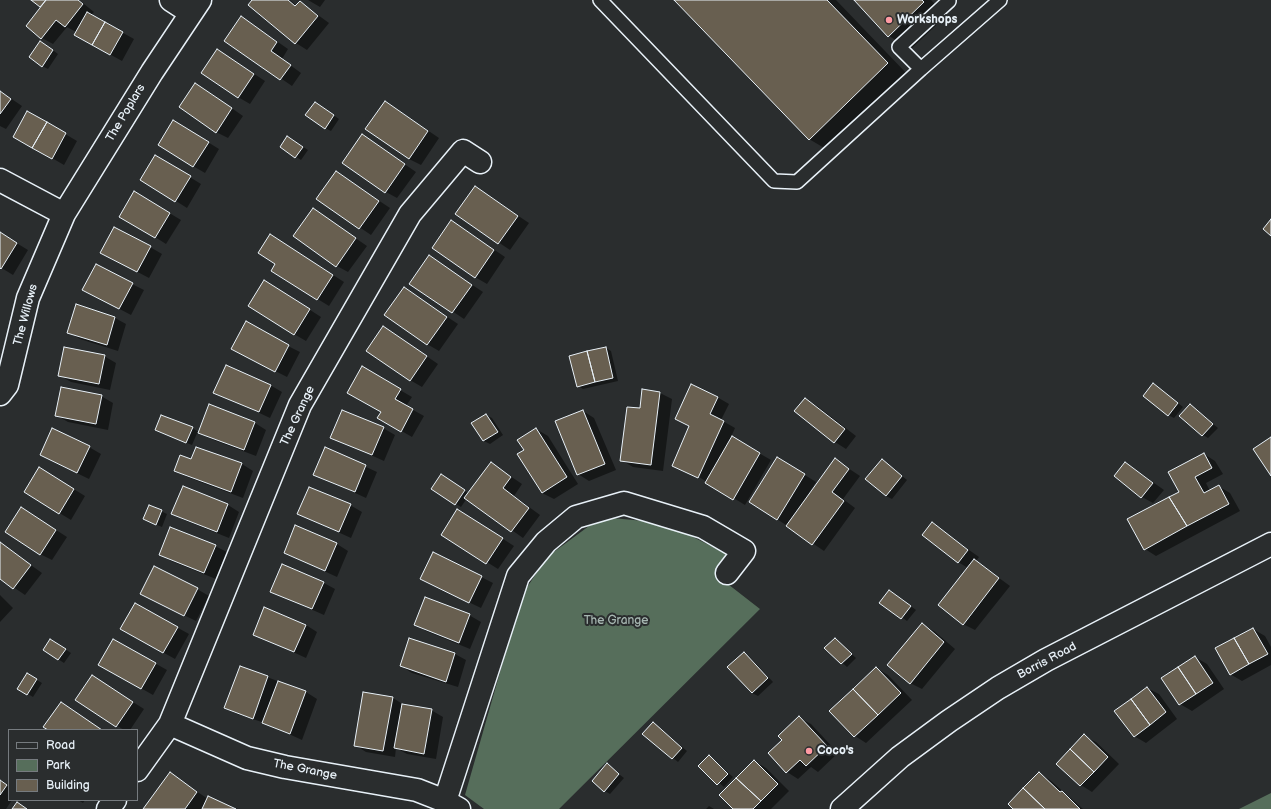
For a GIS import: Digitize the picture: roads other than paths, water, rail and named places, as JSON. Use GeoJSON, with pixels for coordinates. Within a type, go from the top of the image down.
{"type":"FeatureCollection","features":[{"type":"Feature","properties":{"kind":"street","name":"The Poplars"},"geometry":{"type":"LineString","coordinates":[[64,214],[152,72],[195,6],[171,0]]}},
{"type":"Feature","properties":{"kind":"street","name":"The Grange"},"geometry":{"type":"LineString","coordinates":[[138,769],[170,724],[300,405],[410,214],[463,151],[480,162]]}},
{"type":"Feature","properties":{"kind":"street"},"geometry":{"type":"LineString","coordinates":[[0,180],[64,214]]}},
{"type":"Feature","properties":{"kind":"street","name":"The Willows"},"geometry":{"type":"LineString","coordinates":[[0,394],[7,385],[28,298],[64,214]]}},
{"type":"Feature","properties":{"kind":"street","name":"The Grange"},"geometry":{"type":"LineString","coordinates":[[170,724],[247,758],[286,767],[417,790],[452,805],[518,576],[546,542],[576,517],[624,503],[703,527],[744,551],[727,572]]}},
{"type":"Feature","properties":{"kind":"street","name":"Borris Road"},"geometry":{"type":"LineString","coordinates":[[842,809],[900,758],[949,721],[998,688],[1046,660],[1271,544]]}},
{"type":"Feature","properties":{"kind":"street"},"geometry":{"type":"LineString","coordinates":[[108,809],[114,801]]}},
{"type":"Feature","properties":{"kind":"lane"},"geometry":{"type":"LineString","coordinates":[[600,0],[774,181],[797,182],[921,69],[1000,0]]}},
{"type":"Feature","properties":{"kind":"lane"},"geometry":{"type":"LineString","coordinates":[[921,69],[899,47],[949,1],[947,0]]}},
{"type":"Feature","properties":{"kind":"place","name":"Workshops"},"geometry":{"type":"Point","coordinates":[889,20]}},
{"type":"Feature","properties":{"kind":"place","name":"Coco's"},"geometry":{"type":"Point","coordinates":[809,751]}}]}
